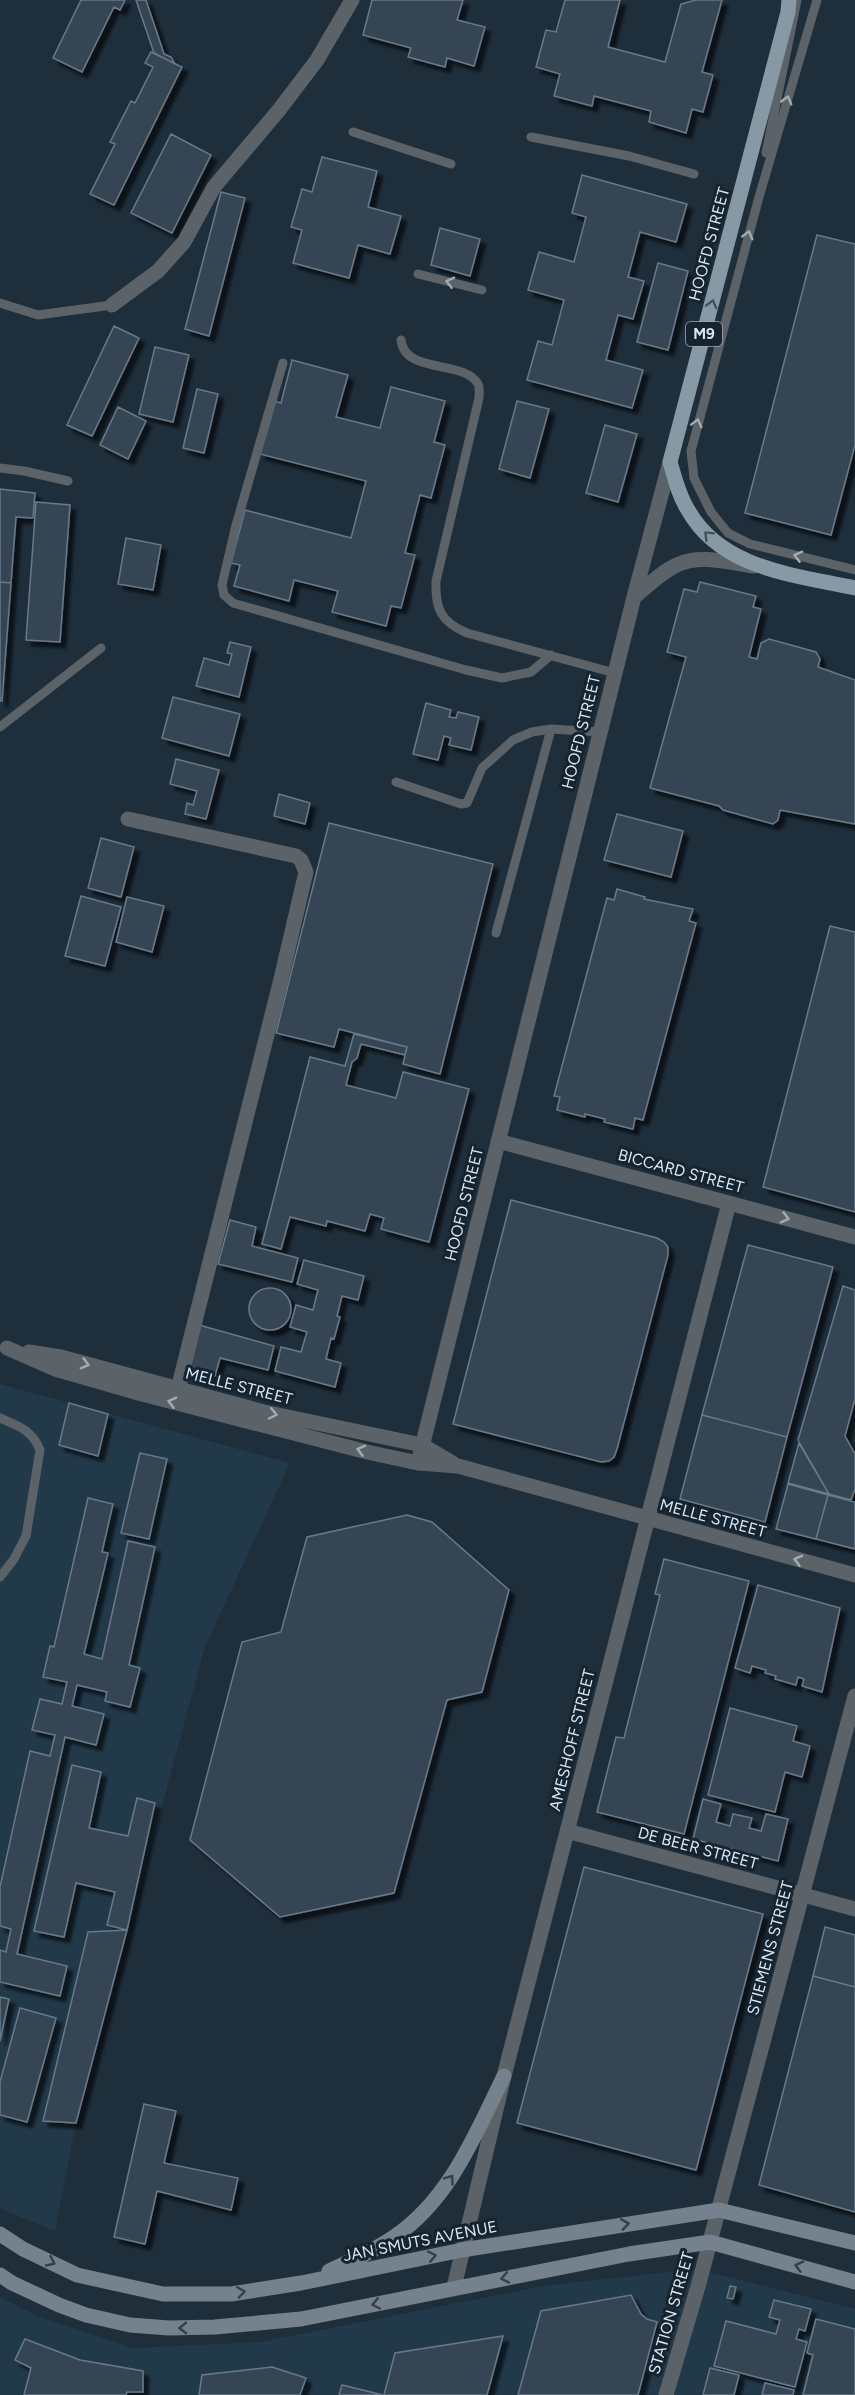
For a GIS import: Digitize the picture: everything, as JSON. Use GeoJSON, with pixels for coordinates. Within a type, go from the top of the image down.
{"type":"FeatureCollection","features":[{"type":"Feature","properties":{"kind":"main road","name":"HOOFD STREET"},"geometry":{"type":"LineString","coordinates":[[670,462],[792,3]]}},
{"type":"Feature","properties":{"kind":"main road"},"geometry":{"type":"LineString","coordinates":[[670,462],[679,493],[688,512],[705,534],[722,548],[756,566],[855,588]]}},
{"type":"Feature","properties":{"kind":"main road"},"geometry":{"type":"LineString","coordinates":[[301,2283],[357,2258],[394,2237],[426,2210],[453,2176],[504,2076]]}},
{"type":"Feature","properties":{"kind":"main road","name":"JAN SMUTS AVENUE"},"geometry":{"type":"LineString","coordinates":[[0,2234],[23,2250],[77,2275],[164,2294],[231,2294],[301,2283],[462,2250],[718,2210],[855,2243]]}},
{"type":"Feature","properties":{"kind":"main road"},"geometry":{"type":"LineString","coordinates":[[0,2275],[49,2301],[86,2315],[130,2325],[169,2328],[214,2327],[301,2319],[629,2254],[710,2242],[855,2282]]}},
{"type":"Feature","properties":{"kind":"street"},"geometry":{"type":"LineString","coordinates":[[112,305],[158,271],[177,252],[214,187],[279,110],[317,60],[352,0]]}},
{"type":"Feature","properties":{"kind":"street","name":"HOOFD STREET"},"geometry":{"type":"LineString","coordinates":[[418,1463],[600,732],[670,462]]}},
{"type":"Feature","properties":{"kind":"street"},"geometry":{"type":"LineString","coordinates":[[634,597],[671,567],[682,562],[709,560],[756,566]]}},
{"type":"Feature","properties":{"kind":"street"},"geometry":{"type":"LineString","coordinates":[[128,819],[296,856],[301,860],[306,872],[178,1389]]}},
{"type":"Feature","properties":{"kind":"street","name":"BICCARD STREET"},"geometry":{"type":"LineString","coordinates":[[498,1141],[855,1237]]}},
{"type":"Feature","properties":{"kind":"street","name":"AMESHOFF STREET"},"geometry":{"type":"LineString","coordinates":[[454,2287],[504,2076],[729,1203]]}},
{"type":"Feature","properties":{"kind":"street","name":"MELLE STREET"},"geometry":{"type":"LineString","coordinates":[[4,1347],[61,1357],[264,1412],[423,1445],[458,1466]]}},
{"type":"Feature","properties":{"kind":"street","name":"MELLE STREET"},"geometry":{"type":"LineString","coordinates":[[4,1347],[55,1369],[142,1394],[418,1463],[458,1466],[647,1520],[855,1575]]}},
{"type":"Feature","properties":{"kind":"street","name":"STIEMENS STREET"},"geometry":{"type":"LineString","coordinates":[[710,2242],[855,1696]]}},
{"type":"Feature","properties":{"kind":"street","name":"DE BEER STREET"},"geometry":{"type":"LineString","coordinates":[[567,1831],[855,1909]]}},
{"type":"Feature","properties":{"kind":"street","name":"STATION STREET"},"geometry":{"type":"LineString","coordinates":[[666,2395],[710,2242]]}},
{"type":"Feature","properties":{"kind":"lane"},"geometry":{"type":"LineString","coordinates":[[817,0],[759,197],[691,451],[694,478],[711,512],[728,533],[750,544],[855,570]]}},
{"type":"Feature","properties":{"kind":"lane"},"geometry":{"type":"LineString","coordinates":[[759,197],[792,3]]}},
{"type":"Feature","properties":{"kind":"lane"},"geometry":{"type":"LineString","coordinates":[[353,132],[451,164]]}},
{"type":"Feature","properties":{"kind":"lane"},"geometry":{"type":"LineString","coordinates":[[531,137],[629,156],[694,174]]}},
{"type":"Feature","properties":{"kind":"lane"},"geometry":{"type":"LineString","coordinates":[[418,273],[483,290]]}},
{"type":"Feature","properties":{"kind":"lane"},"geometry":{"type":"LineString","coordinates":[[0,303],[38,315],[112,305]]}},
{"type":"Feature","properties":{"kind":"lane"},"geometry":{"type":"LineString","coordinates":[[402,340],[402,348],[410,357],[466,375],[477,383],[479,388],[479,398],[436,581],[436,592],[442,616],[453,627],[467,633],[615,673]]}},
{"type":"Feature","properties":{"kind":"lane"},"geometry":{"type":"LineString","coordinates":[[283,363],[236,525],[222,585],[224,595],[233,603],[466,670],[502,678],[531,672],[551,655]]}},
{"type":"Feature","properties":{"kind":"lane"},"geometry":{"type":"LineString","coordinates":[[0,468],[24,471],[68,482]]}},
{"type":"Feature","properties":{"kind":"lane"},"geometry":{"type":"LineString","coordinates":[[0,727],[101,648]]}},
{"type":"Feature","properties":{"kind":"lane"},"geometry":{"type":"LineString","coordinates":[[496,933],[551,729]]}},
{"type":"Feature","properties":{"kind":"lane"},"geometry":{"type":"LineString","coordinates":[[396,782],[461,804],[467,803],[482,768],[513,740],[532,732],[551,729],[600,732]]}},
{"type":"Feature","properties":{"kind":"lane"},"geometry":{"type":"LineString","coordinates":[[0,1418],[26,1429],[35,1438],[40,1450],[26,1536],[14,1559],[0,1577]]}},
{"type":"Feature","properties":{"kind":"shaded area"},"geometry":{"type":"Polygon","coordinates":[[[0,1384],[290,1463],[205,1647],[76,2123],[55,2231],[6,2211],[0,2206],[0,1384]]]}},
{"type":"Feature","properties":{"kind":"shaded area"},"geometry":{"type":"Polygon","coordinates":[[[697,2269],[855,2309],[855,2395],[0,2395],[0,2297],[37,2316],[133,2348],[261,2342],[543,2286],[697,2269]]]}},
{"type":"Feature","properties":{"kind":"building"},"geometry":{"type":"Polygon","coordinates":[[[81,0],[125,0],[120,10],[114,7],[82,72],[53,58],[81,0]]]}},
{"type":"Feature","properties":{"kind":"building"},"geometry":{"type":"Polygon","coordinates":[[[136,0],[146,0],[164,54],[171,57],[175,64],[154,53],[136,0]]]}},
{"type":"Feature","properties":{"kind":"building"},"geometry":{"type":"Polygon","coordinates":[[[372,0],[463,0],[457,20],[485,27],[474,66],[447,58],[445,67],[408,57],[411,48],[363,35],[372,0]]]}},
{"type":"Feature","properties":{"kind":"building"},"geometry":{"type":"Polygon","coordinates":[[[565,0],[620,0],[608,47],[665,62],[681,4],[696,0],[722,0],[702,72],[713,75],[703,112],[692,109],[686,133],[649,122],[651,111],[594,96],[592,106],[554,96],[560,74],[536,67],[546,30],[556,32],[565,0]]]}},
{"type":"Feature","properties":{"kind":"building"},"geometry":{"type":"Polygon","coordinates":[[[151,52],[182,67],[114,205],[90,194],[115,144],[110,142],[131,101],[135,103],[153,67],[145,63],[151,52]]]}},
{"type":"Feature","properties":{"kind":"building"},"geometry":{"type":"Polygon","coordinates":[[[171,134],[211,155],[172,233],[131,213],[171,134]]]}},
{"type":"Feature","properties":{"kind":"building"},"geometry":{"type":"Polygon","coordinates":[[[322,157],[377,171],[368,207],[401,216],[390,254],[358,245],[349,278],[293,263],[302,230],[291,227],[302,189],[312,192],[322,157]]]}},
{"type":"Feature","properties":{"kind":"building"},"geometry":{"type":"Polygon","coordinates":[[[582,175],[687,204],[676,242],[640,232],[628,277],[644,281],[633,319],[618,315],[606,360],[643,370],[632,408],[527,380],[538,341],[552,345],[564,300],[528,290],[539,252],[574,262],[586,217],[572,213],[582,175]]]}},
{"type":"Feature","properties":{"kind":"building"},"geometry":{"type":"Polygon","coordinates":[[[221,192],[245,198],[209,336],[185,329],[221,192]]]}},
{"type":"Feature","properties":{"kind":"building"},"geometry":{"type":"Polygon","coordinates":[[[440,228],[480,239],[470,276],[431,265],[440,228]]]}},
{"type":"Feature","properties":{"kind":"building"},"geometry":{"type":"Polygon","coordinates":[[[817,235],[855,244],[855,445],[831,535],[745,513],[817,235]]]}},
{"type":"Feature","properties":{"kind":"building"},"geometry":{"type":"Polygon","coordinates":[[[658,263],[688,271],[668,350],[637,342],[658,263]]]}},
{"type":"Feature","properties":{"kind":"building"},"geometry":{"type":"Polygon","coordinates":[[[114,326],[139,338],[92,436],[67,425],[114,326]]]}},
{"type":"Feature","properties":{"kind":"building"},"geometry":{"type":"Polygon","coordinates":[[[155,347],[189,355],[173,422],[139,414],[155,347]]]}},
{"type":"Feature","properties":{"kind":"building"},"geometry":{"type":"Polygon","coordinates":[[[292,360],[348,375],[336,417],[380,428],[391,387],[445,401],[434,442],[445,445],[431,498],[420,495],[405,553],[415,555],[401,608],[391,606],[386,626],[332,612],[338,591],[294,580],[289,601],[234,586],[240,565],[231,563],[245,510],[351,538],[366,481],[260,454],[274,401],[281,403],[292,360]]]}},
{"type":"Feature","properties":{"kind":"building"},"geometry":{"type":"Polygon","coordinates":[[[197,389],[218,394],[204,453],[183,448],[197,389]]]}},
{"type":"Feature","properties":{"kind":"building"},"geometry":{"type":"Polygon","coordinates":[[[517,401],[549,409],[530,478],[499,469],[517,401]]]}},
{"type":"Feature","properties":{"kind":"building"},"geometry":{"type":"Polygon","coordinates":[[[118,407],[146,421],[128,459],[100,445],[118,407]]]}},
{"type":"Feature","properties":{"kind":"building"},"geometry":{"type":"Polygon","coordinates":[[[605,425],[637,434],[618,502],[586,493],[605,425]]]}},
{"type":"Feature","properties":{"kind":"building"},"geometry":{"type":"Polygon","coordinates":[[[0,489],[35,493],[33,518],[16,517],[11,583],[0,582],[0,489]]]}},
{"type":"Feature","properties":{"kind":"building"},"geometry":{"type":"Polygon","coordinates":[[[36,502],[70,505],[60,642],[26,640],[36,502]]]}},
{"type":"Feature","properties":{"kind":"building"},"geometry":{"type":"Polygon","coordinates":[[[126,538],[161,545],[153,590],[118,584],[126,538]]]}},
{"type":"Feature","properties":{"kind":"building"},"geometry":{"type":"Polygon","coordinates":[[[0,582],[11,583],[2,701],[0,701],[0,582]]]}},
{"type":"Feature","properties":{"kind":"building"},"geometry":{"type":"Polygon","coordinates":[[[700,582],[756,596],[753,607],[761,609],[749,657],[757,659],[761,643],[769,639],[816,652],[820,659],[818,667],[855,680],[855,824],[780,810],[778,820],[773,824],[723,810],[719,806],[650,788],[686,657],[667,652],[684,589],[697,592],[700,582]]]}},
{"type":"Feature","properties":{"kind":"building"},"geometry":{"type":"Polygon","coordinates":[[[230,642],[251,647],[239,697],[196,686],[204,658],[229,665],[232,654],[227,653],[230,642]]]}},
{"type":"Feature","properties":{"kind":"building"},"geometry":{"type":"Polygon","coordinates":[[[173,697],[240,714],[229,756],[162,738],[173,697]]]}},
{"type":"Feature","properties":{"kind":"building"},"geometry":{"type":"Polygon","coordinates":[[[426,703],[451,710],[449,717],[456,718],[458,712],[479,717],[471,750],[449,745],[451,738],[444,736],[438,760],[413,754],[426,703]]]}},
{"type":"Feature","properties":{"kind":"building"},"geometry":{"type":"Polygon","coordinates":[[[176,759],[219,770],[206,819],[185,814],[187,803],[193,805],[197,791],[170,784],[176,759]]]}},
{"type":"Feature","properties":{"kind":"building"},"geometry":{"type":"Polygon","coordinates":[[[279,794],[310,803],[305,824],[274,816],[279,794]]]}},
{"type":"Feature","properties":{"kind":"building"},"geometry":{"type":"Polygon","coordinates":[[[617,814],[683,831],[671,877],[604,860],[617,814]]]}},
{"type":"Feature","properties":{"kind":"building"},"geometry":{"type":"Polygon","coordinates":[[[329,823],[493,864],[440,1074],[403,1064],[407,1047],[339,1029],[334,1047],[276,1033],[329,823]]]}},
{"type":"Feature","properties":{"kind":"building"},"geometry":{"type":"Polygon","coordinates":[[[101,838],[134,847],[121,897],[88,888],[101,838]]]}},
{"type":"Feature","properties":{"kind":"building"},"geometry":{"type":"Polygon","coordinates":[[[617,889],[645,897],[644,899],[693,909],[689,921],[696,923],[643,1120],[635,1118],[633,1129],[604,1122],[605,1119],[585,1114],[585,1117],[557,1110],[560,1097],[554,1096],[607,898],[614,900],[617,889]]]}},
{"type":"Feature","properties":{"kind":"building"},"geometry":{"type":"Polygon","coordinates":[[[81,896],[121,907],[105,966],[65,956],[81,896]]]}},
{"type":"Feature","properties":{"kind":"building"},"geometry":{"type":"Polygon","coordinates":[[[127,897],[164,906],[152,952],[116,942],[127,897]]]}},
{"type":"Feature","properties":{"kind":"building"},"geometry":{"type":"Polygon","coordinates":[[[830,926],[855,932],[855,1212],[763,1187],[830,926]]]}},
{"type":"Feature","properties":{"kind":"building"},"geometry":{"type":"Polygon","coordinates":[[[354,1034],[407,1047],[405,1055],[361,1044],[357,1058],[352,1062],[346,1085],[396,1098],[403,1072],[469,1089],[429,1242],[381,1229],[384,1218],[370,1214],[365,1231],[327,1221],[326,1226],[290,1217],[281,1249],[262,1244],[310,1057],[345,1066],[354,1034]]]}},
{"type":"Feature","properties":{"kind":"building"},"geometry":{"type":"Polygon","coordinates":[[[511,1200],[657,1238],[668,1247],[668,1255],[617,1449],[614,1457],[609,1461],[601,1462],[453,1424],[511,1200]]]}},
{"type":"Feature","properties":{"kind":"building"},"geometry":{"type":"Polygon","coordinates":[[[230,1220],[256,1227],[252,1246],[298,1258],[292,1282],[218,1264],[230,1220]]]}},
{"type":"Feature","properties":{"kind":"building"},"geometry":{"type":"Polygon","coordinates":[[[748,1245],[833,1267],[787,1437],[702,1415],[748,1245]]]}},
{"type":"Feature","properties":{"kind":"building"},"geometry":{"type":"Polygon","coordinates":[[[304,1260],[364,1276],[358,1300],[342,1296],[337,1316],[340,1317],[334,1339],[331,1338],[326,1359],[341,1363],[335,1387],[275,1371],[281,1347],[301,1352],[307,1332],[290,1327],[296,1305],[313,1310],[318,1290],[297,1284],[304,1260]]]}},
{"type":"Feature","properties":{"kind":"building"},"geometry":{"type":"Polygon","coordinates":[[[843,1286],[855,1290],[855,1399],[845,1436],[855,1454],[855,1489],[851,1500],[829,1494],[798,1440],[843,1286]]]}},
{"type":"Feature","properties":{"kind":"building"},"geometry":{"type":"Polygon","coordinates":[[[270,1288],[278,1289],[285,1294],[290,1301],[290,1317],[285,1324],[278,1329],[270,1330],[262,1329],[255,1324],[250,1317],[249,1309],[250,1301],[255,1294],[262,1289],[270,1288]]]}},
{"type":"Feature","properties":{"kind":"building"},"geometry":{"type":"Polygon","coordinates":[[[199,1325],[274,1346],[268,1370],[220,1358],[215,1376],[189,1369],[199,1325]]]}},
{"type":"Feature","properties":{"kind":"building"},"geometry":{"type":"Polygon","coordinates":[[[69,1403],[108,1414],[98,1456],[59,1445],[69,1403]]]}},
{"type":"Feature","properties":{"kind":"building"},"geometry":{"type":"Polygon","coordinates":[[[702,1415],[787,1437],[765,1522],[680,1499],[702,1415]]]}},
{"type":"Feature","properties":{"kind":"building"},"geometry":{"type":"Polygon","coordinates":[[[799,1443],[829,1494],[788,1483],[799,1443]]]}},
{"type":"Feature","properties":{"kind":"building"},"geometry":{"type":"Polygon","coordinates":[[[140,1453],[167,1459],[149,1539],[121,1533],[140,1453]]]}},
{"type":"Feature","properties":{"kind":"building"},"geometry":{"type":"Polygon","coordinates":[[[788,1484],[828,1495],[816,1539],[776,1529],[788,1484]]]}},
{"type":"Feature","properties":{"kind":"building"},"geometry":{"type":"Polygon","coordinates":[[[828,1495],[855,1502],[855,1549],[816,1539],[828,1495]]]}},
{"type":"Feature","properties":{"kind":"building"},"geometry":{"type":"Polygon","coordinates":[[[88,1498],[113,1504],[102,1552],[108,1553],[84,1654],[102,1659],[128,1541],[155,1547],[129,1665],[140,1668],[130,1707],[105,1701],[107,1692],[77,1685],[72,1706],[104,1714],[96,1745],[65,1737],[17,1954],[67,1966],[60,1996],[0,1982],[0,1950],[6,1952],[11,1929],[0,1926],[0,1887],[30,1751],[50,1756],[55,1735],[32,1730],[40,1699],[62,1704],[67,1682],[43,1677],[50,1646],[54,1647],[88,1498]]]}},
{"type":"Feature","properties":{"kind":"building"},"geometry":{"type":"Polygon","coordinates":[[[407,1515],[432,1522],[509,1590],[482,1692],[447,1700],[394,1893],[280,1917],[190,1840],[242,1642],[281,1632],[307,1537],[407,1515]]]}},
{"type":"Feature","properties":{"kind":"building"},"geometry":{"type":"Polygon","coordinates":[[[664,1559],[749,1581],[684,1834],[597,1812],[616,1737],[624,1738],[660,1595],[655,1594],[664,1559]]]}},
{"type":"Feature","properties":{"kind":"building"},"geometry":{"type":"Polygon","coordinates":[[[758,1585],[840,1608],[822,1692],[802,1686],[804,1679],[798,1677],[796,1685],[775,1679],[776,1676],[765,1673],[766,1670],[752,1666],[750,1673],[735,1668],[758,1585]]]}},
{"type":"Feature","properties":{"kind":"building"},"geometry":{"type":"Polygon","coordinates":[[[730,1708],[797,1726],[793,1741],[810,1746],[802,1777],[785,1772],[775,1812],[708,1795],[730,1708]]]}},
{"type":"Feature","properties":{"kind":"building"},"geometry":{"type":"Polygon","coordinates":[[[72,1765],[101,1772],[89,1828],[128,1836],[137,1798],[155,1803],[127,1930],[107,1925],[115,1892],[76,1883],[64,1937],[34,1931],[72,1765]]]}},
{"type":"Feature","properties":{"kind":"building"},"geometry":{"type":"Polygon","coordinates":[[[703,1799],[721,1804],[716,1822],[730,1826],[733,1814],[752,1818],[749,1828],[761,1831],[766,1814],[788,1819],[778,1861],[693,1839],[703,1799]]]}},
{"type":"Feature","properties":{"kind":"building"},"geometry":{"type":"Polygon","coordinates":[[[584,1867],[763,1914],[696,2170],[517,2123],[584,1867]]]}},
{"type":"Feature","properties":{"kind":"building"},"geometry":{"type":"Polygon","coordinates":[[[825,1927],[855,1935],[855,1987],[813,1976],[825,1927]]]}},
{"type":"Feature","properties":{"kind":"building"},"geometry":{"type":"Polygon","coordinates":[[[127,1930],[76,2123],[43,2121],[88,1932],[127,1930]]]}},
{"type":"Feature","properties":{"kind":"building"},"geometry":{"type":"Polygon","coordinates":[[[813,1976],[855,1987],[855,2212],[759,2185],[813,1976]]]}},
{"type":"Feature","properties":{"kind":"building"},"geometry":{"type":"Polygon","coordinates":[[[0,1997],[9,1999],[0,2041],[0,1997]]]}},
{"type":"Feature","properties":{"kind":"building"},"geometry":{"type":"Polygon","coordinates":[[[20,2008],[56,2018],[27,2122],[0,2115],[0,2082],[20,2008]]]}},
{"type":"Feature","properties":{"kind":"building"},"geometry":{"type":"Polygon","coordinates":[[[144,2104],[176,2111],[164,2163],[238,2178],[231,2210],[157,2191],[145,2244],[114,2237],[144,2104]]]}},
{"type":"Feature","properties":{"kind":"building"},"geometry":{"type":"Polygon","coordinates":[[[730,2286],[736,2287],[733,2299],[727,2298],[730,2286]]]}},
{"type":"Feature","properties":{"kind":"building"},"geometry":{"type":"Polygon","coordinates":[[[631,2295],[641,2314],[657,2322],[638,2395],[518,2395],[541,2311],[631,2295]]]}},
{"type":"Feature","properties":{"kind":"building"},"geometry":{"type":"Polygon","coordinates":[[[774,2300],[811,2309],[805,2331],[799,2329],[796,2339],[807,2342],[795,2387],[714,2366],[726,2321],[776,2334],[780,2320],[769,2317],[774,2300]]]}},
{"type":"Feature","properties":{"kind":"building"},"geometry":{"type":"Polygon","coordinates":[[[816,2319],[855,2329],[855,2395],[803,2395],[813,2355],[807,2353],[816,2319]]]}},
{"type":"Feature","properties":{"kind":"building"},"geometry":{"type":"Polygon","coordinates":[[[503,2336],[487,2395],[384,2395],[395,2353],[503,2336]]]}},
{"type":"Feature","properties":{"kind":"building"},"geometry":{"type":"Polygon","coordinates":[[[25,2339],[80,2360],[143,2371],[143,2392],[127,2392],[126,2395],[24,2395],[31,2368],[15,2360],[25,2339]]]}},
{"type":"Feature","properties":{"kind":"building"},"geometry":{"type":"Polygon","coordinates":[[[272,2367],[306,2378],[300,2395],[199,2395],[202,2375],[272,2367]]]}},
{"type":"Feature","properties":{"kind":"building"},"geometry":{"type":"Polygon","coordinates":[[[710,2368],[739,2375],[734,2395],[703,2395],[710,2368]]]}},
{"type":"Feature","properties":{"kind":"building"},"geometry":{"type":"Polygon","coordinates":[[[765,2383],[794,2390],[793,2395],[762,2395],[765,2383]]]}},
{"type":"Feature","properties":{"kind":"building"},"geometry":{"type":"Polygon","coordinates":[[[342,2385],[383,2395],[339,2395],[342,2385]]]}}]}
